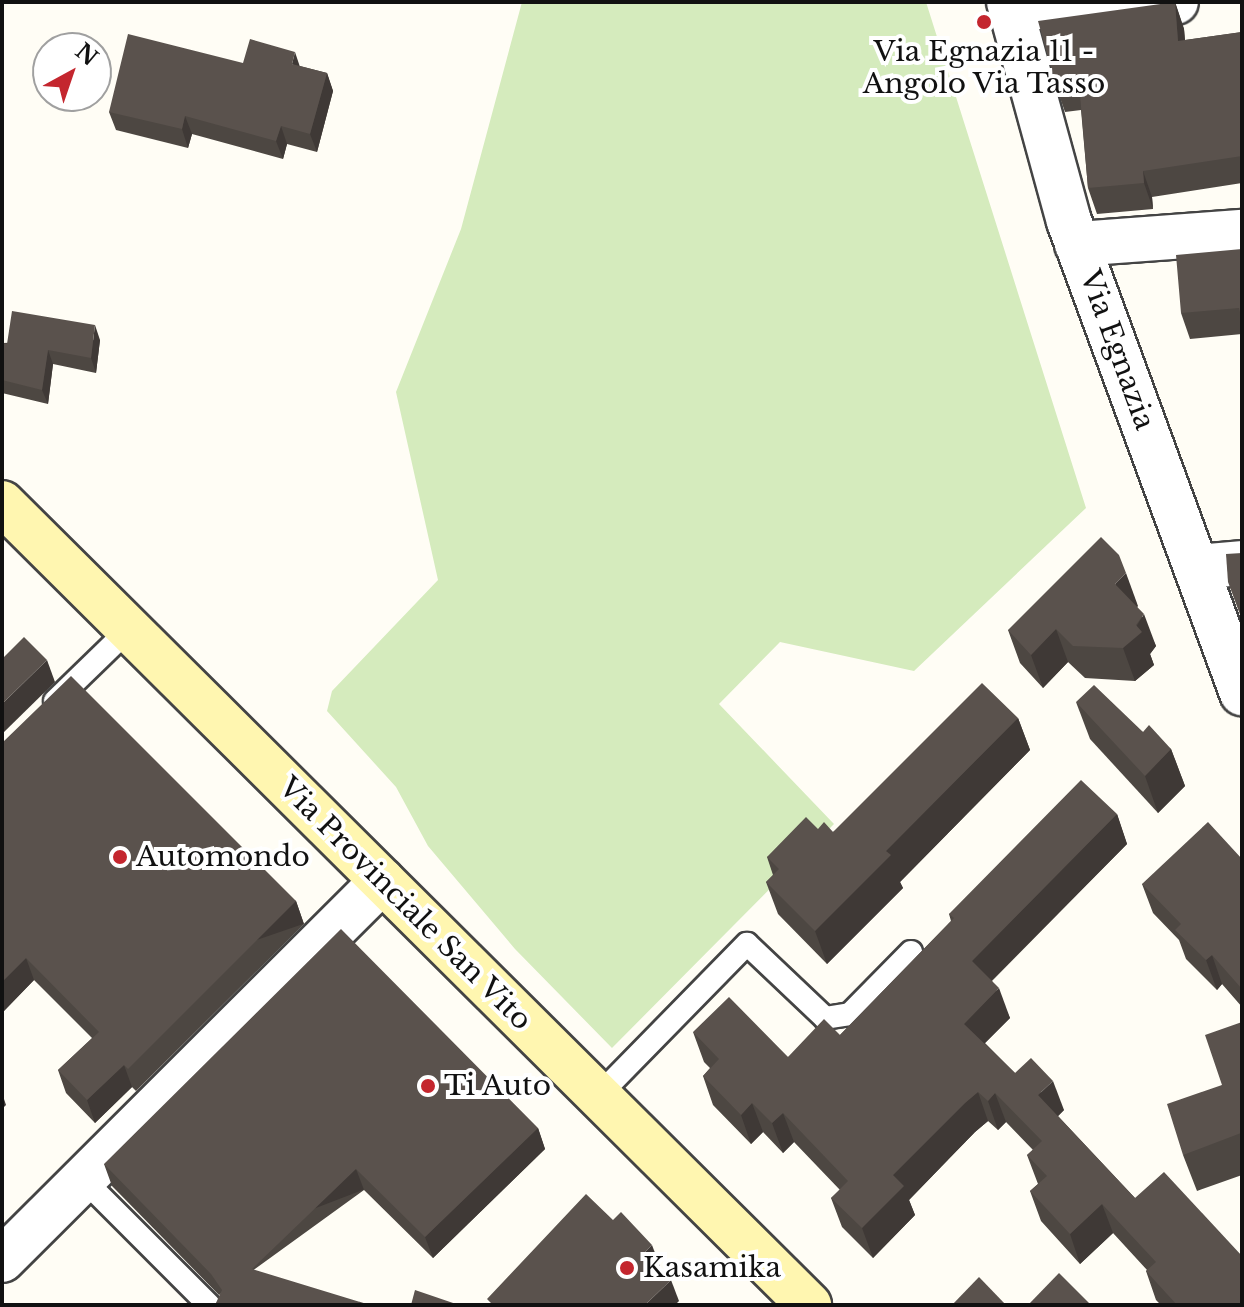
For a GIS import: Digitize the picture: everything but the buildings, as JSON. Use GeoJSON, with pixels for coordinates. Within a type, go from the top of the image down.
{"type":"FeatureCollection","features":[{"type":"Feature","properties":{"kind":"main road","name":"Via Provinciale San Vito"},"geometry":{"type":"LineString","coordinates":[[2,503],[809,1305]]}},
{"type":"Feature","properties":{"kind":"street"},"geometry":{"type":"LineString","coordinates":[[1010,5],[1176,2]]}},
{"type":"Feature","properties":{"kind":"street","name":"Via Egnazia"},"geometry":{"type":"LineString","coordinates":[[1010,5],[1077,244],[1242,693]]}},
{"type":"Feature","properties":{"kind":"street"},"geometry":{"type":"LineString","coordinates":[[1077,244],[1242,232]]}},
{"type":"Feature","properties":{"kind":"street"},"geometry":{"type":"LineString","coordinates":[[1197,567],[1242,563]]}},
{"type":"Feature","properties":{"kind":"street"},"geometry":{"type":"LineString","coordinates":[[2,1260],[382,881]]}},
{"type":"Feature","properties":{"kind":"lane"},"geometry":{"type":"LineString","coordinates":[[44,713],[129,629]]}},
{"type":"Feature","properties":{"kind":"lane"},"geometry":{"type":"LineString","coordinates":[[598,1096],[747,944],[825,1018],[850,1014],[911,952]]}},
{"type":"Feature","properties":{"kind":"lane"},"geometry":{"type":"LineString","coordinates":[[83,1179],[209,1305]]}},
{"type":"Feature","properties":{"kind":"green space"},"geometry":{"type":"Polygon","coordinates":[[[522,2],[926,2],[1086,508],[914,671],[780,642],[719,704],[834,824],[612,1048],[515,949],[428,846],[396,787],[327,711],[332,691],[438,580],[396,392],[461,229],[522,2]]]}},
{"type":"Feature","properties":{"kind":"place","name":"Via Egnazia 11 - Angolo Via Tasso"},"geometry":{"type":"Point","coordinates":[984,22]}},
{"type":"Feature","properties":{"kind":"place","name":"Automondo"},"geometry":{"type":"Point","coordinates":[120,857]}},
{"type":"Feature","properties":{"kind":"place","name":"Ti Auto"},"geometry":{"type":"Point","coordinates":[428,1086]}},
{"type":"Feature","properties":{"kind":"place","name":"Kasamika"},"geometry":{"type":"Point","coordinates":[627,1268]}}]}
